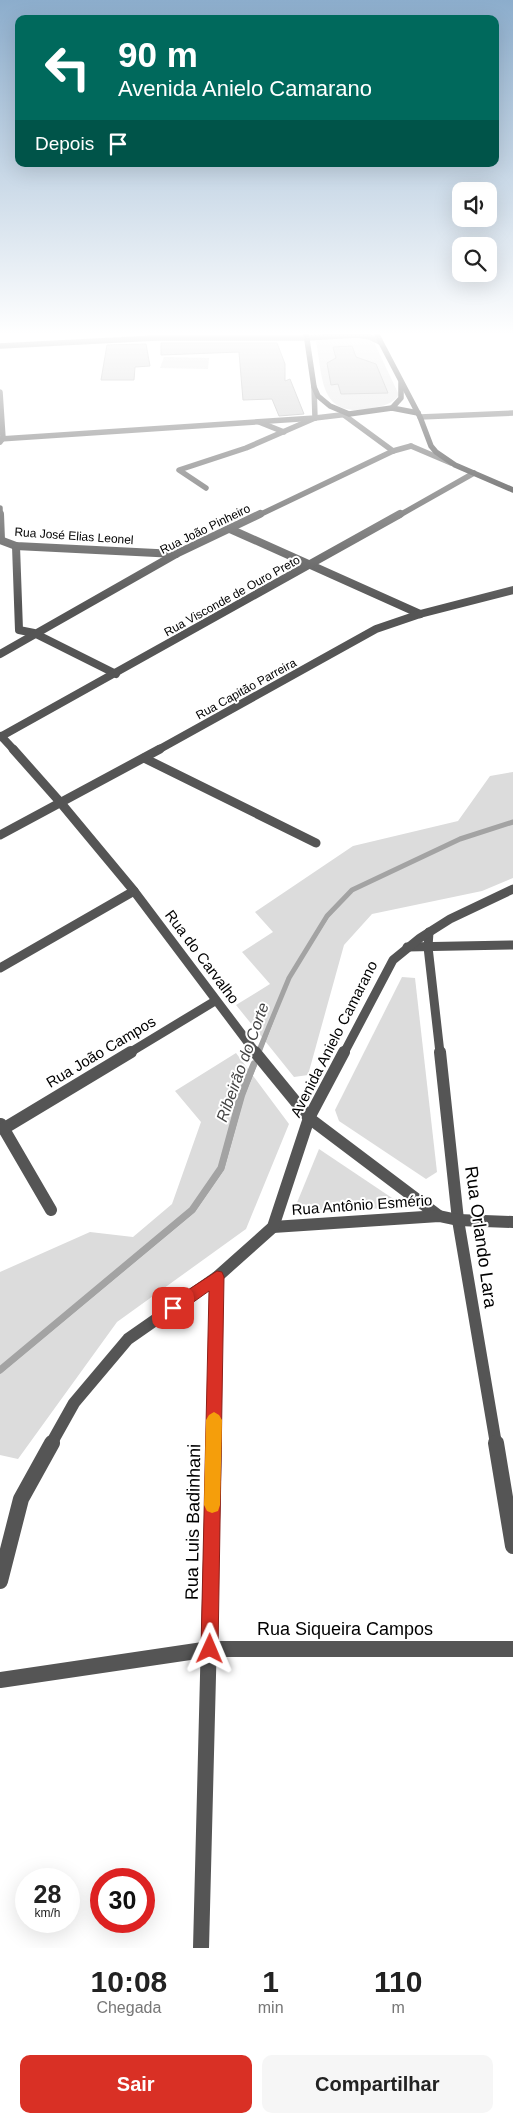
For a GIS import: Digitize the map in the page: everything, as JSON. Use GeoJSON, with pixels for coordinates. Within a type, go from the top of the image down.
{"type":"FeatureCollection","features":[{"type":"Feature","properties":{"kind":"main road"},"geometry":{"type":"LineString","coordinates":[[423,424],[430,444],[436,452],[455,464],[513,490]]}},
{"type":"Feature","properties":{"kind":"street"},"geometry":{"type":"LineString","coordinates":[[1,424],[1,440],[232,424]]}},
{"type":"Feature","properties":{"kind":"street"},"geometry":{"type":"LineString","coordinates":[[264,424],[284,432]]}},
{"type":"Feature","properties":{"kind":"street"},"geometry":{"type":"LineString","coordinates":[[206,488],[178,470],[246,448],[301,424]]}},
{"type":"Feature","properties":{"kind":"street"},"geometry":{"type":"LineString","coordinates":[[359,424],[393,450]]}},
{"type":"Feature","properties":{"kind":"street"},"geometry":{"type":"LineString","coordinates":[[420,450],[430,444]]}},
{"type":"Feature","properties":{"kind":"street","name":"Rua João Pinheiro"},"geometry":{"type":"LineString","coordinates":[[0,654],[176,554],[393,450],[430,444]]}},
{"type":"Feature","properties":{"kind":"street"},"geometry":{"type":"LineString","coordinates":[[411,446],[455,464]]}},
{"type":"Feature","properties":{"kind":"street","name":"Rua Visconde de Ouro Preto"},"geometry":{"type":"LineString","coordinates":[[1,737],[474,473]]}},
{"type":"Feature","properties":{"kind":"street"},"geometry":{"type":"LineString","coordinates":[[0,508],[0,540]]}},
{"type":"Feature","properties":{"kind":"street"},"geometry":{"type":"LineString","coordinates":[[230,529],[420,614]]}},
{"type":"Feature","properties":{"kind":"street","name":"Rua José Elias Leonel"},"geometry":{"type":"LineString","coordinates":[[0,540],[16,546],[176,554]]}},
{"type":"Feature","properties":{"kind":"street"},"geometry":{"type":"LineString","coordinates":[[16,546],[19,630],[34,633],[116,674]]}},
{"type":"Feature","properties":{"kind":"street","name":"Rua Capitão Parreira"},"geometry":{"type":"LineString","coordinates":[[0,835],[144,758],[376,629],[420,614],[513,590]]}},
{"type":"Feature","properties":{"kind":"street","name":"Rua do Carvalho"},"geometry":{"type":"LineString","coordinates":[[1,737],[60,802],[134,891],[215,1001],[284,1090],[309,1118],[439,1216]]}},
{"type":"Feature","properties":{"kind":"street"},"geometry":{"type":"LineString","coordinates":[[144,758],[316,843]]}},
{"type":"Feature","properties":{"kind":"street","name":"Avenida Anielo Camarano"},"geometry":{"type":"LineString","coordinates":[[274,1227],[309,1118],[393,960],[428,932],[486,900],[513,890]]}},
{"type":"Feature","properties":{"kind":"street"},"geometry":{"type":"LineString","coordinates":[[0,968],[134,891]]}},
{"type":"Feature","properties":{"kind":"street","name":"Rua Orlando Lara"},"geometry":{"type":"LineString","coordinates":[[428,932],[428,947],[458,1220],[513,1546]]}},
{"type":"Feature","properties":{"kind":"street"},"geometry":{"type":"LineString","coordinates":[[407,947],[513,945]]}},
{"type":"Feature","properties":{"kind":"street","name":"Rua João Campos"},"geometry":{"type":"LineString","coordinates":[[2,1126],[215,1001]]}},
{"type":"Feature","properties":{"kind":"street"},"geometry":{"type":"LineString","coordinates":[[2,1126],[51,1210]]}},
{"type":"Feature","properties":{"kind":"street","name":"Rua Antônio Esmério"},"geometry":{"type":"LineString","coordinates":[[274,1227],[439,1216],[458,1220],[513,1222]]}},
{"type":"Feature","properties":{"kind":"street"},"geometry":{"type":"LineString","coordinates":[[0,1581],[21,1499],[74,1403],[128,1339],[217,1277],[274,1227]]}},
{"type":"Feature","properties":{"kind":"street","name":"Rua Luis Badinhani"},"geometry":{"type":"LineString","coordinates":[[201,1948],[210,1649],[217,1277]]}},
{"type":"Feature","properties":{"kind":"street","name":"Rua Siqueira Campos"},"geometry":{"type":"LineString","coordinates":[[0,1680],[210,1649],[513,1649]]}},
{"type":"Feature","properties":{"kind":"shaded area"},"geometry":{"type":"Polygon","coordinates":[[[513,772],[513,878],[482,891],[372,914],[344,945],[308,1075],[294,1077],[236,1005],[270,984],[242,952],[273,932],[255,912],[353,846],[458,821],[490,776],[513,772]]]}},
{"type":"Feature","properties":{"kind":"shaded area"},"geometry":{"type":"Polygon","coordinates":[[[513,822],[461,840],[352,890],[460,839],[513,822]]]}},
{"type":"Feature","properties":{"kind":"shaded area"},"geometry":{"type":"Polygon","coordinates":[[[352,890],[329,917],[290,978],[245,1096],[224,1170],[195,1212],[0,1374],[0,1370],[192,1210],[221,1168],[241,1095],[289,978],[327,916],[352,890]]]}},
{"type":"Feature","properties":{"kind":"shaded area"},"geometry":{"type":"Polygon","coordinates":[[[402,977],[415,978],[437,1172],[426,1179],[339,1121],[335,1110],[402,977]]]}},
{"type":"Feature","properties":{"kind":"shaded area"},"geometry":{"type":"Polygon","coordinates":[[[236,1053],[289,1124],[246,1229],[117,1322],[18,1459],[0,1455],[0,1272],[90,1232],[133,1237],[172,1204],[201,1122],[175,1091],[236,1053]]]}},
{"type":"Feature","properties":{"kind":"shaded area"},"geometry":{"type":"Polygon","coordinates":[[[319,1149],[407,1208],[294,1210],[319,1149]]]}},
{"type":"Feature","properties":{"kind":"waterway","name":"Ribeirão do Corte"},"geometry":{"type":"LineString","coordinates":[[260,1048],[289,978],[327,916],[352,890],[460,839],[513,822]]}},
{"type":"Feature","properties":{"kind":"waterway","name":"Ribeirão do Corte"},"geometry":{"type":"LineString","coordinates":[[0,1370],[192,1210],[221,1168],[241,1095],[254,1064]]}},
{"type":"Feature","properties":{"kind":"slow traffic"},"geometry":{"type":"LineString","coordinates":[[212,1505],[214,1420]]}},
{"type":"Feature","properties":{"kind":"route"},"geometry":{"type":"LineString","coordinates":[[173,1308],[217,1277],[210,1649]]}}]}
